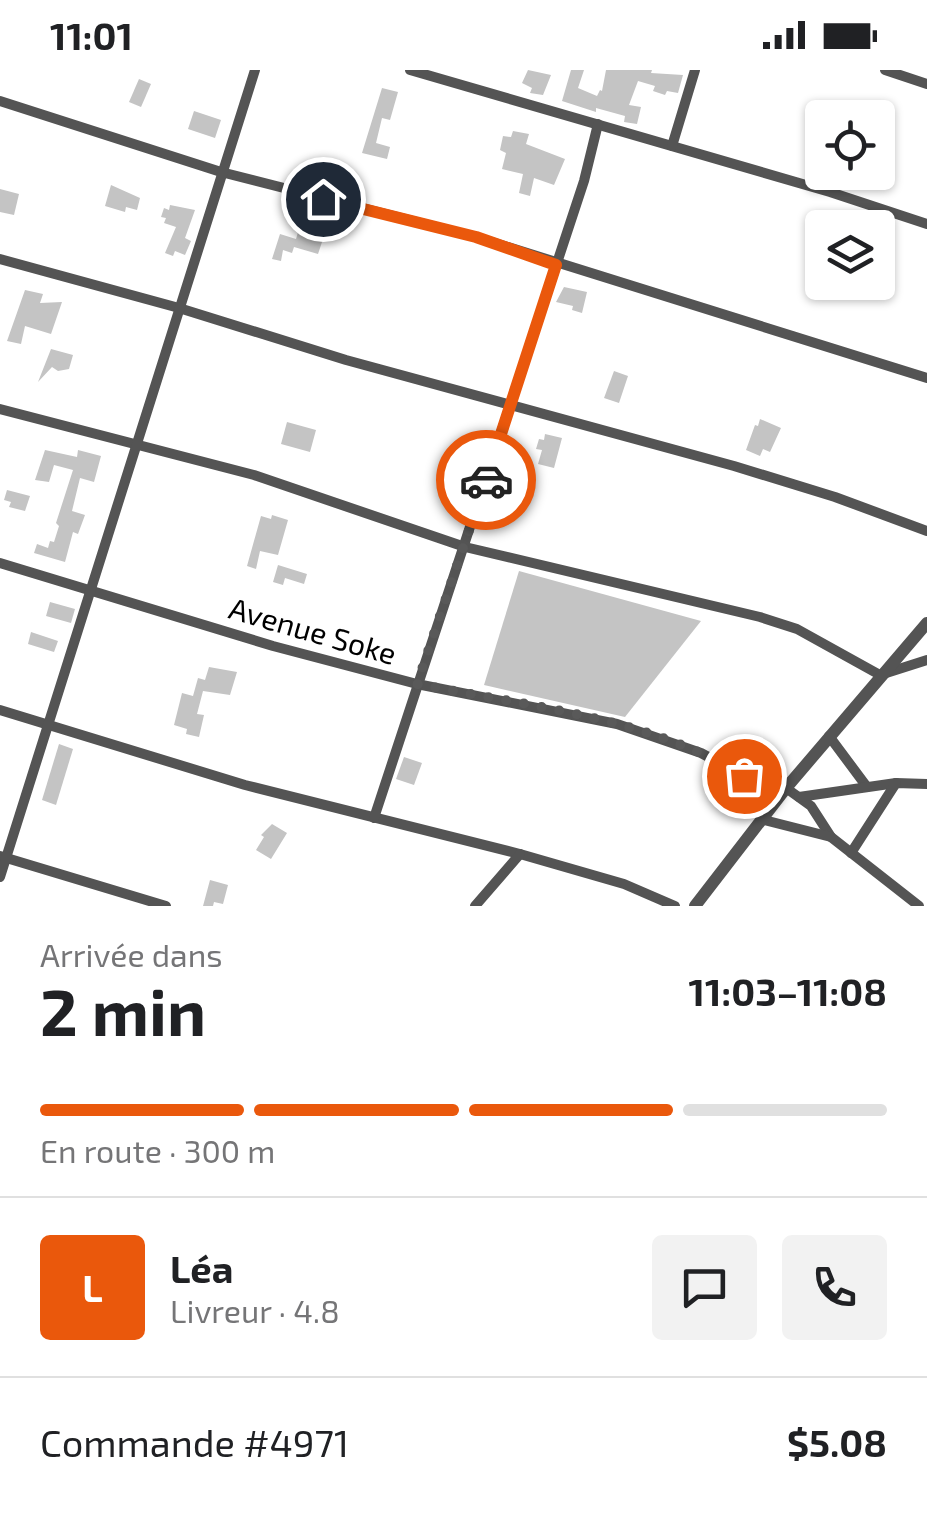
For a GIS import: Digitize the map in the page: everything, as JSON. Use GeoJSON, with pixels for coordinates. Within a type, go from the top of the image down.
{"type":"FeatureCollection","features":[{"type":"Feature","properties":{"kind":"street"},"geometry":{"type":"LineString","coordinates":[[0,877],[3,857],[92,590],[255,70]]}},
{"type":"Feature","properties":{"kind":"street"},"geometry":{"type":"LineString","coordinates":[[410,70],[438,74],[927,224]]}},
{"type":"Feature","properties":{"kind":"street"},"geometry":{"type":"LineString","coordinates":[[672,146],[695,70]]}},
{"type":"Feature","properties":{"kind":"street"},"geometry":{"type":"LineString","coordinates":[[885,70],[927,84]]}},
{"type":"Feature","properties":{"kind":"street"},"geometry":{"type":"LineString","coordinates":[[0,101],[221,172],[476,237],[927,378]]}},
{"type":"Feature","properties":{"kind":"street"},"geometry":{"type":"LineString","coordinates":[[374,818],[556,265],[598,124]]}},
{"type":"Feature","properties":{"kind":"street"},"geometry":{"type":"LineString","coordinates":[[0,259],[179,308],[346,360],[769,476],[927,532]]}},
{"type":"Feature","properties":{"kind":"street"},"geometry":{"type":"LineString","coordinates":[[0,409],[254,475],[465,546],[760,617],[797,630],[880,675],[927,660]]}},
{"type":"Feature","properties":{"kind":"street","name":"Avenue Soke"},"geometry":{"type":"LineString","coordinates":[[0,563],[272,646],[417,684],[618,724],[701,754],[744,776],[786,788],[810,806],[831,837]]}},
{"type":"Feature","properties":{"kind":"street"},"geometry":{"type":"LineString","coordinates":[[695,906],[786,788],[927,623]]}},
{"type":"Feature","properties":{"kind":"street"},"geometry":{"type":"LineString","coordinates":[[0,710],[245,786],[520,854],[646,891],[675,906]]}},
{"type":"Feature","properties":{"kind":"street"},"geometry":{"type":"LineString","coordinates":[[829,736],[867,787]]}},
{"type":"Feature","properties":{"kind":"street"},"geometry":{"type":"LineString","coordinates":[[851,853],[896,783]]}},
{"type":"Feature","properties":{"kind":"street"},"geometry":{"type":"LineString","coordinates":[[799,797],[896,783],[927,784]]}},
{"type":"Feature","properties":{"kind":"street"},"geometry":{"type":"LineString","coordinates":[[764,820],[831,837],[919,906]]}},
{"type":"Feature","properties":{"kind":"street"},"geometry":{"type":"LineString","coordinates":[[475,906],[520,854]]}},
{"type":"Feature","properties":{"kind":"street"},"geometry":{"type":"LineString","coordinates":[[3,857],[166,906]]}},
{"type":"Feature","properties":{"kind":"building"},"geometry":{"type":"Polygon","coordinates":[[[528,70],[551,75],[543,95],[530,93],[532,88],[522,83],[528,70]]]}},
{"type":"Feature","properties":{"kind":"building"},"geometry":{"type":"Polygon","coordinates":[[[571,70],[584,70],[578,88],[597,96],[602,91],[606,70],[683,75],[678,93],[667,91],[665,95],[653,91],[655,86],[638,81],[629,105],[641,107],[637,124],[624,122],[625,116],[562,101],[571,70]]]}},
{"type":"Feature","properties":{"kind":"building"},"geometry":{"type":"Polygon","coordinates":[[[139,79],[151,84],[141,107],[129,102],[139,79]]]}},
{"type":"Feature","properties":{"kind":"building"},"geometry":{"type":"Polygon","coordinates":[[[382,88],[398,92],[390,120],[382,118],[376,143],[390,147],[387,159],[362,153],[382,88]]]}},
{"type":"Feature","properties":{"kind":"building"},"geometry":{"type":"Polygon","coordinates":[[[194,111],[221,120],[215,138],[188,129],[194,111]]]}},
{"type":"Feature","properties":{"kind":"building"},"geometry":{"type":"Polygon","coordinates":[[[513,131],[529,134],[526,144],[565,159],[554,185],[534,178],[530,196],[519,193],[523,174],[502,169],[506,153],[500,150],[503,136],[511,137],[513,131]]]}},
{"type":"Feature","properties":{"kind":"building"},"geometry":{"type":"Polygon","coordinates":[[[111,185],[140,198],[137,210],[126,207],[125,212],[105,206],[111,185]]]}},
{"type":"Feature","properties":{"kind":"building"},"geometry":{"type":"Polygon","coordinates":[[[0,189],[19,194],[14,215],[0,212],[0,189]]]}},
{"type":"Feature","properties":{"kind":"building"},"geometry":{"type":"Polygon","coordinates":[[[170,205],[195,210],[185,238],[191,241],[185,255],[165,253],[176,227],[164,223],[166,218],[161,217],[170,205]]]}},
{"type":"Feature","properties":{"kind":"building"},"geometry":{"type":"Polygon","coordinates":[[[302,219],[327,227],[318,254],[294,247],[292,253],[283,250],[281,261],[272,259],[280,234],[296,239],[302,219]]]}},
{"type":"Feature","properties":{"kind":"building"},"geometry":{"type":"Polygon","coordinates":[[[564,287],[587,292],[582,313],[556,302],[564,287]]]}},
{"type":"Feature","properties":{"kind":"building"},"geometry":{"type":"Polygon","coordinates":[[[25,290],[43,294],[40,303],[62,302],[51,334],[25,326],[21,344],[7,341],[25,290]]]}},
{"type":"Feature","properties":{"kind":"building"},"geometry":{"type":"Polygon","coordinates":[[[51,349],[73,355],[69,369],[58,371],[52,367],[38,382],[51,349]]]}},
{"type":"Feature","properties":{"kind":"building"},"geometry":{"type":"Polygon","coordinates":[[[614,371],[628,376],[619,403],[604,398],[614,371]]]}},
{"type":"Feature","properties":{"kind":"building"},"geometry":{"type":"Polygon","coordinates":[[[760,419],[781,428],[770,452],[763,449],[760,456],[746,450],[760,419]]]}},
{"type":"Feature","properties":{"kind":"building"},"geometry":{"type":"Polygon","coordinates":[[[287,422],[316,430],[310,452],[281,444],[287,422]]]}},
{"type":"Feature","properties":{"kind":"building"},"geometry":{"type":"Polygon","coordinates":[[[545,434],[562,438],[554,468],[538,464],[542,450],[536,449],[545,434]]]}},
{"type":"Feature","properties":{"kind":"building"},"geometry":{"type":"Polygon","coordinates":[[[45,450],[77,457],[78,450],[101,456],[94,482],[80,478],[72,511],[85,515],[78,534],[73,532],[65,562],[34,553],[37,544],[48,548],[50,541],[54,542],[73,470],[54,465],[49,482],[35,480],[45,450]]]}},
{"type":"Feature","properties":{"kind":"building"},"geometry":{"type":"Polygon","coordinates":[[[7,490],[30,496],[25,511],[9,507],[11,502],[4,500],[7,490]]]}},
{"type":"Feature","properties":{"kind":"building"},"geometry":{"type":"Polygon","coordinates":[[[272,515],[288,520],[278,555],[260,551],[256,569],[247,566],[261,516],[271,519],[272,515]]]}},
{"type":"Feature","properties":{"kind":"building"},"geometry":{"type":"Polygon","coordinates":[[[278,565],[307,574],[304,584],[285,578],[283,585],[273,582],[278,565]]]}},
{"type":"Feature","properties":{"kind":"building"},"geometry":{"type":"Polygon","coordinates":[[[519,571],[701,621],[625,717],[484,685],[519,571]]]}},
{"type":"Feature","properties":{"kind":"building"},"geometry":{"type":"Polygon","coordinates":[[[50,602],[75,609],[71,623],[46,616],[50,602]]]}},
{"type":"Feature","properties":{"kind":"building"},"geometry":{"type":"Polygon","coordinates":[[[31,632],[58,641],[54,652],[28,644],[31,632]]]}},
{"type":"Feature","properties":{"kind":"building"},"geometry":{"type":"Polygon","coordinates":[[[209,667],[237,672],[230,695],[203,691],[197,714],[204,715],[199,737],[186,734],[187,729],[174,725],[182,693],[193,696],[198,678],[205,680],[209,667]]]}},
{"type":"Feature","properties":{"kind":"building"},"geometry":{"type":"Polygon","coordinates":[[[59,744],[73,749],[56,805],[42,800],[59,744]]]}},
{"type":"Feature","properties":{"kind":"building"},"geometry":{"type":"Polygon","coordinates":[[[404,757],[422,763],[414,785],[396,779],[404,757]]]}},
{"type":"Feature","properties":{"kind":"building"},"geometry":{"type":"Polygon","coordinates":[[[272,824],[287,833],[271,859],[256,850],[264,837],[261,835],[272,824]]]}},
{"type":"Feature","properties":{"kind":"building"},"geometry":{"type":"Polygon","coordinates":[[[210,880],[228,885],[223,904],[203,906],[210,880]]]}},
{"type":"Feature","properties":{"kind":"way so far"},"geometry":{"type":"LineString","coordinates":[[486,480],[417,684],[618,724],[723,762],[744,776]]}},
{"type":"Feature","properties":{"kind":"route"},"geometry":{"type":"LineString","coordinates":[[323,199],[476,237],[556,265],[486,480]]}}]}
